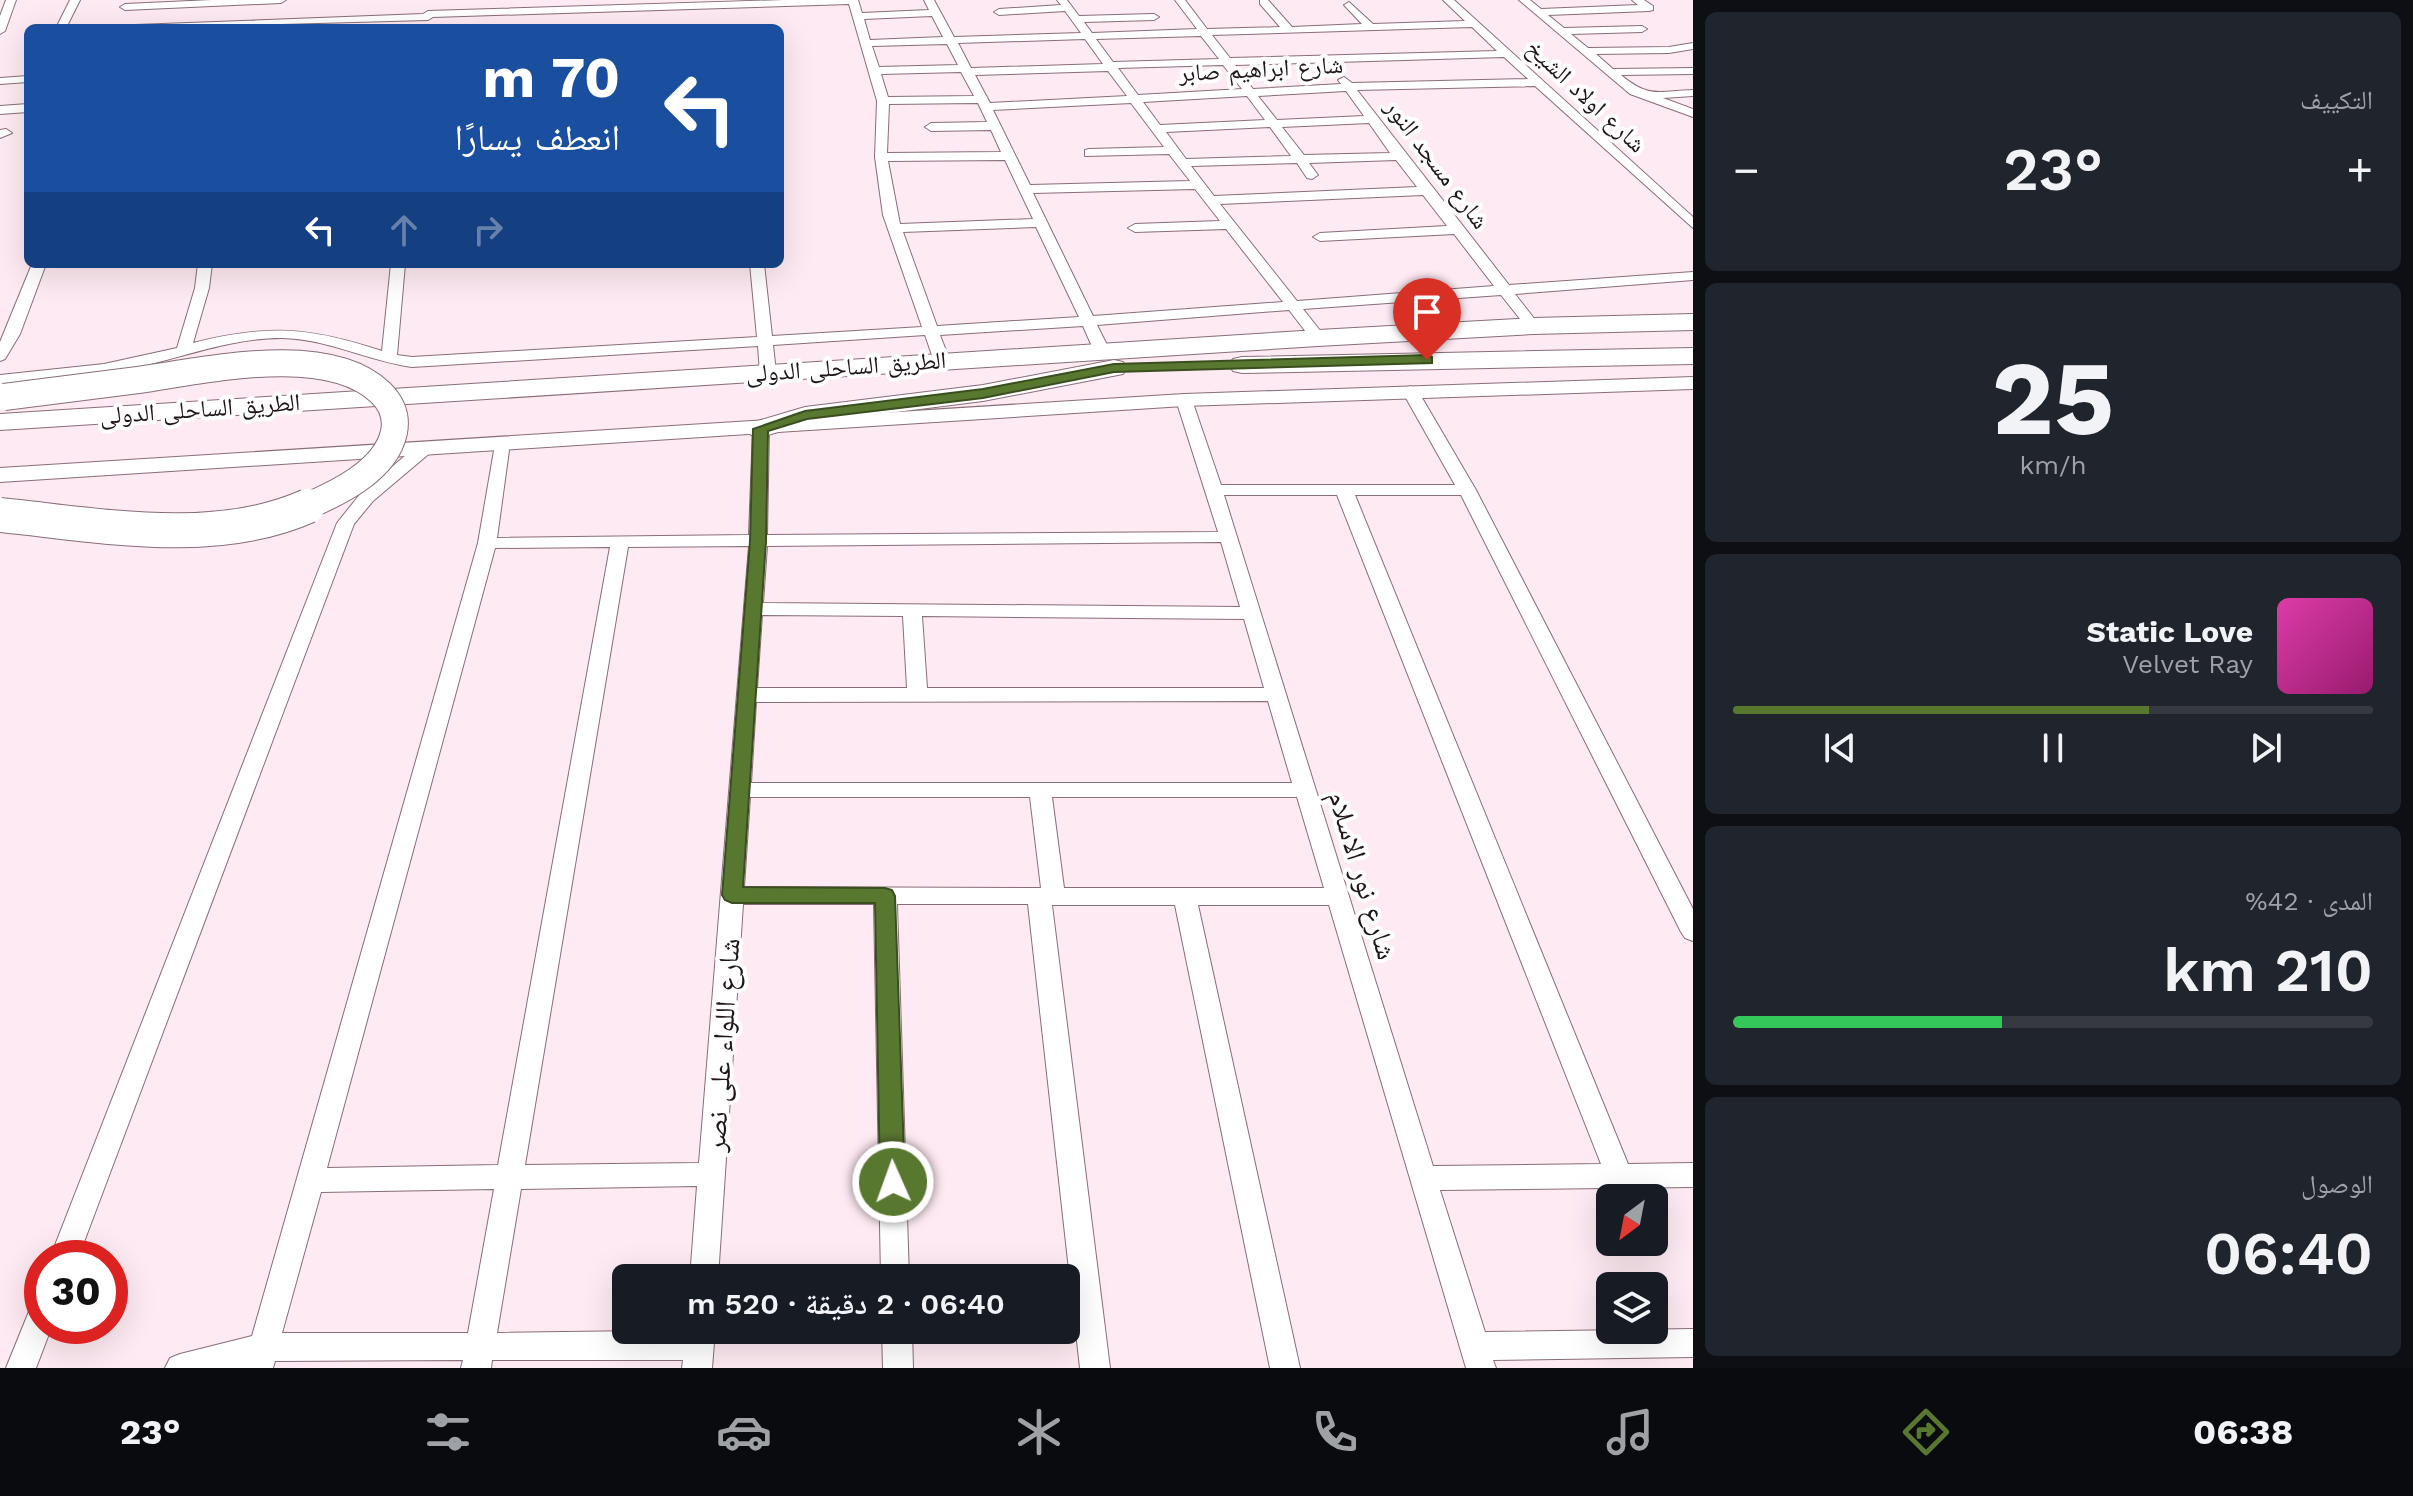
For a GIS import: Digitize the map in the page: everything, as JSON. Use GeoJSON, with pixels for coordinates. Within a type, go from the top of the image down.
{"type":"FeatureCollection","features":[{"type":"Feature","properties":{"kind":"highway","name":"الطريق الساحلى الدولى"},"geometry":{"type":"LineString","coordinates":[[0,440],[1108,359],[1318,338],[1533,326],[1693,322]]}},
{"type":"Feature","properties":{"kind":"highway","name":"الطريق الساحلى الدولى"},"geometry":{"type":"LineString","coordinates":[[1,399],[768,372],[942,361],[1693,356]]}},
{"type":"Feature","properties":{"kind":"highway"},"geometry":{"type":"LineString","coordinates":[[761,429],[805,415],[1013,389],[1108,359]]}},
{"type":"Feature","properties":{"kind":"highway"},"geometry":{"type":"LineString","coordinates":[[0,515],[176,529],[217,528],[260,522],[303,509],[355,481],[386,452],[395,422],[389,403],[373,387],[334,370],[301,366],[220,368],[1,399]]}},
{"type":"Feature","properties":{"kind":"street"},"geometry":{"type":"LineString","coordinates":[[0,31],[11,0]]}},
{"type":"Feature","properties":{"kind":"street"},"geometry":{"type":"LineString","coordinates":[[63,24],[75,0]]}},
{"type":"Feature","properties":{"kind":"street"},"geometry":{"type":"LineString","coordinates":[[266,24],[273,0]]}},
{"type":"Feature","properties":{"kind":"street"},"geometry":{"type":"LineString","coordinates":[[125,7],[157,3],[281,0]]}},
{"type":"Feature","properties":{"kind":"street"},"geometry":{"type":"LineString","coordinates":[[427,20],[429,0]]}},
{"type":"Feature","properties":{"kind":"street"},"geometry":{"type":"LineString","coordinates":[[298,24],[772,1],[853,0],[883,101],[881,157],[885,195],[942,361]]}},
{"type":"Feature","properties":{"kind":"street"},"geometry":{"type":"LineString","coordinates":[[929,0],[984,103],[1108,359]]}},
{"type":"Feature","properties":{"kind":"street"},"geometry":{"type":"LineString","coordinates":[[1180,0],[1312,175]]}},
{"type":"Feature","properties":{"kind":"street","name":"شارع اولاد الشيخ"},"geometry":{"type":"LineString","coordinates":[[1448,0],[1693,224]]}},
{"type":"Feature","properties":{"kind":"street"},"geometry":{"type":"LineString","coordinates":[[1524,0],[1642,95],[1690,111]]}},
{"type":"Feature","properties":{"kind":"street"},"geometry":{"type":"LineString","coordinates":[[1539,12],[1649,8],[1637,0]]}},
{"type":"Feature","properties":{"kind":"street"},"geometry":{"type":"LineString","coordinates":[[1264,2],[1288,29]]}},
{"type":"Feature","properties":{"kind":"street"},"geometry":{"type":"LineString","coordinates":[[151,24],[157,3]]}},
{"type":"Feature","properties":{"kind":"street"},"geometry":{"type":"LineString","coordinates":[[1349,5],[1370,27]]}},
{"type":"Feature","properties":{"kind":"street"},"geometry":{"type":"LineString","coordinates":[[1069,9],[1182,163],[1318,338]]}},
{"type":"Feature","properties":{"kind":"street"},"geometry":{"type":"LineString","coordinates":[[999,12],[1069,9],[1154,17]]}},
{"type":"Feature","properties":{"kind":"street"},"geometry":{"type":"LineString","coordinates":[[858,16],[936,13]]}},
{"type":"Feature","properties":{"kind":"street"},"geometry":{"type":"LineString","coordinates":[[867,43],[1475,24]]}},
{"type":"Feature","properties":{"kind":"street","name":"شارع مسجد النور"},"geometry":{"type":"LineString","coordinates":[[1306,29],[1399,156],[1533,326]]}},
{"type":"Feature","properties":{"kind":"street"},"geometry":{"type":"LineString","coordinates":[[1562,31],[1642,29]]}},
{"type":"Feature","properties":{"kind":"street"},"geometry":{"type":"LineString","coordinates":[[1585,51],[1669,50],[1693,46]]}},
{"type":"Feature","properties":{"kind":"street"},"geometry":{"type":"LineString","coordinates":[[875,71],[1509,54]]}},
{"type":"Feature","properties":{"kind":"street"},"geometry":{"type":"LineString","coordinates":[[1610,72],[1693,71]]}},
{"type":"Feature","properties":{"kind":"street"},"geometry":{"type":"LineString","coordinates":[[0,81],[24,79]]}},
{"type":"Feature","properties":{"kind":"street","name":"شارع ابراهيم صابر"},"geometry":{"type":"LineString","coordinates":[[883,101],[984,103],[1539,82]]}},
{"type":"Feature","properties":{"kind":"street"},"geometry":{"type":"LineString","coordinates":[[1642,95],[1693,93]]}},
{"type":"Feature","properties":{"kind":"street"},"geometry":{"type":"LineString","coordinates":[[0,110],[24,108]]}},
{"type":"Feature","properties":{"kind":"street"},"geometry":{"type":"LineString","coordinates":[[1157,129],[1373,119]]}},
{"type":"Feature","properties":{"kind":"street"},"geometry":{"type":"LineString","coordinates":[[931,127],[995,126]]}},
{"type":"Feature","properties":{"kind":"street"},"geometry":{"type":"LineString","coordinates":[[1089,153],[1173,150]]}},
{"type":"Feature","properties":{"kind":"street"},"geometry":{"type":"LineString","coordinates":[[881,157],[1009,156]]}},
{"type":"Feature","properties":{"kind":"street"},"geometry":{"type":"LineString","coordinates":[[1182,163],[1399,156]]}},
{"type":"Feature","properties":{"kind":"street"},"geometry":{"type":"LineString","coordinates":[[1025,189],[1199,185]]}},
{"type":"Feature","properties":{"kind":"street"},"geometry":{"type":"LineString","coordinates":[[1211,200],[1426,191]]}},
{"type":"Feature","properties":{"kind":"street"},"geometry":{"type":"LineString","coordinates":[[894,228],[1041,223]]}},
{"type":"Feature","properties":{"kind":"street"},"geometry":{"type":"LineString","coordinates":[[1135,228],[1230,225]]}},
{"type":"Feature","properties":{"kind":"street"},"geometry":{"type":"LineString","coordinates":[[1320,237],[1457,230]]}},
{"type":"Feature","properties":{"kind":"street"},"geometry":{"type":"LineString","coordinates":[[0,356],[12,334],[37,268]]}},
{"type":"Feature","properties":{"kind":"street"},"geometry":{"type":"LineString","coordinates":[[183,352],[202,288],[204,268]]}},
{"type":"Feature","properties":{"kind":"street"},"geometry":{"type":"LineString","coordinates":[[389,360],[398,268]]}},
{"type":"Feature","properties":{"kind":"street"},"geometry":{"type":"LineString","coordinates":[[757,268],[768,372]]}},
{"type":"Feature","properties":{"kind":"street"},"geometry":{"type":"LineString","coordinates":[[1,399],[72,374],[183,352],[229,339],[269,334],[306,335],[339,342],[389,360],[412,362],[932,332],[1693,276]]}},
{"type":"Feature","properties":{"kind":"street"},"geometry":{"type":"LineString","coordinates":[[3,479],[425,448],[1184,400],[1693,383]]}},
{"type":"Feature","properties":{"kind":"street"},"geometry":{"type":"LineString","coordinates":[[1410,391],[1467,490],[1693,932]]}},
{"type":"Feature","properties":{"kind":"street","name":"شارع نور الاسلام"},"geometry":{"type":"LineString","coordinates":[[1184,400],[1252,613],[1478,1357]]}},
{"type":"Feature","properties":{"kind":"street","name":"شارع اللواء على نصر"},"geometry":{"type":"LineString","coordinates":[[705,1264],[758,541],[761,429]]}},
{"type":"Feature","properties":{"kind":"street"},"geometry":{"type":"LineString","coordinates":[[260,1357],[487,543],[502,443]]}},
{"type":"Feature","properties":{"kind":"street"},"geometry":{"type":"LineString","coordinates":[[71,1240],[346,523],[367,497],[425,448]]}},
{"type":"Feature","properties":{"kind":"street"},"geometry":{"type":"LineString","coordinates":[[1214,490],[1467,490]]}},
{"type":"Feature","properties":{"kind":"street"},"geometry":{"type":"LineString","coordinates":[[1344,490],[1619,1176]]}},
{"type":"Feature","properties":{"kind":"street"},"geometry":{"type":"LineString","coordinates":[[487,543],[1228,537]]}},
{"type":"Feature","properties":{"kind":"street"},"geometry":{"type":"LineString","coordinates":[[478,1357],[620,542]]}},
{"type":"Feature","properties":{"kind":"street"},"geometry":{"type":"LineString","coordinates":[[751,609],[1252,613]]}},
{"type":"Feature","properties":{"kind":"street"},"geometry":{"type":"LineString","coordinates":[[912,610],[917,694]]}},
{"type":"Feature","properties":{"kind":"street"},"geometry":{"type":"LineString","coordinates":[[746,695],[1276,694]]}},
{"type":"Feature","properties":{"kind":"street"},"geometry":{"type":"LineString","coordinates":[[740,790],[1306,790]]}},
{"type":"Feature","properties":{"kind":"street"},"geometry":{"type":"LineString","coordinates":[[1040,791],[1046,896],[1095,1368]]}},
{"type":"Feature","properties":{"kind":"street"},"geometry":{"type":"LineString","coordinates":[[732,895],[1338,897]]}},
{"type":"Feature","properties":{"kind":"street"},"geometry":{"type":"LineString","coordinates":[[885,896],[895,1264]]}},
{"type":"Feature","properties":{"kind":"street"},"geometry":{"type":"LineString","coordinates":[[1185,896],[1285,1368]]}},
{"type":"Feature","properties":{"kind":"street"},"geometry":{"type":"LineString","coordinates":[[310,1180],[712,1174]]}},
{"type":"Feature","properties":{"kind":"street"},"geometry":{"type":"LineString","coordinates":[[1424,1178],[1693,1175]]}},
{"type":"Feature","properties":{"kind":"street"},"geometry":{"type":"LineString","coordinates":[[1478,1357],[1693,1343]]}},
{"type":"Feature","properties":{"kind":"street"},"geometry":{"type":"LineString","coordinates":[[21,1368],[30,1344]]}},
{"type":"Feature","properties":{"kind":"street"},"geometry":{"type":"LineString","coordinates":[[897,1344],[898,1368]]}},
{"type":"Feature","properties":{"kind":"street"},"geometry":{"type":"LineString","coordinates":[[180,1368],[260,1357],[478,1357],[698,1348]]}},
{"type":"Feature","properties":{"kind":"route"},"geometry":{"type":"LineString","coordinates":[[893,1182],[885,896],[732,895],[758,541],[761,429],[805,415],[983,393],[1114,368],[1427,360]]}}]}
